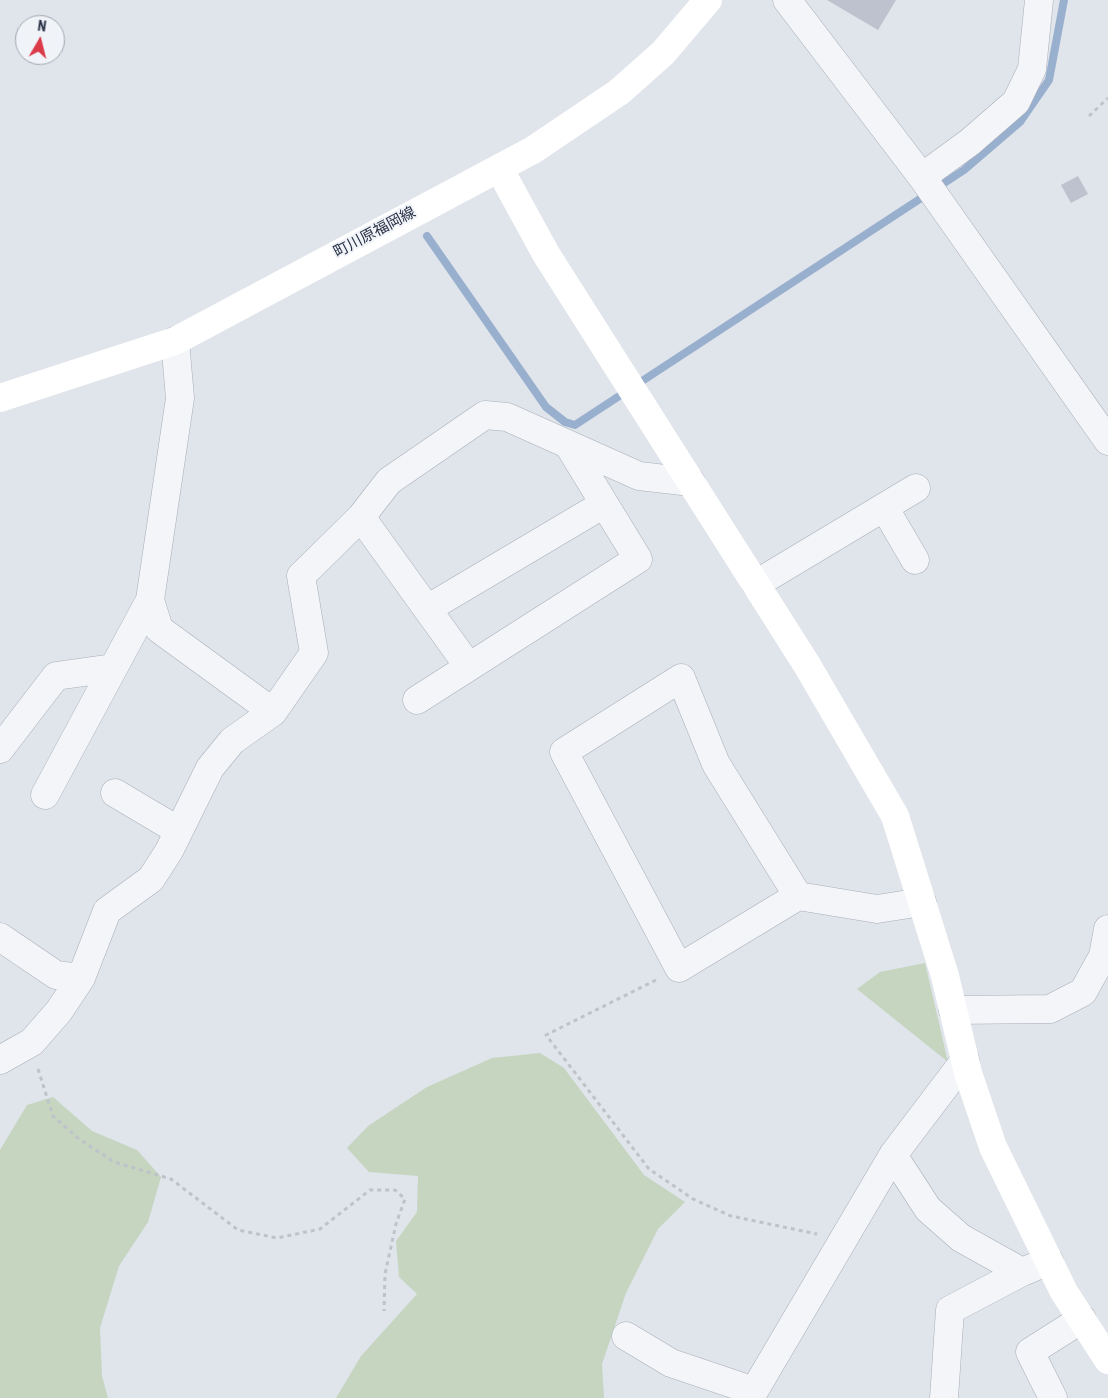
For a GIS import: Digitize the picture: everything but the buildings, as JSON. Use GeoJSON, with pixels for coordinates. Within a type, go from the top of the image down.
{"type":"FeatureCollection","features":[{"type":"Feature","properties":{"kind":"street","name":"町川原福岡線"},"geometry":{"type":"LineString","coordinates":[[0,398],[175,341],[533,150],[619,92],[663,53],[708,0]]}},
{"type":"Feature","properties":{"kind":"street"},"geometry":{"type":"LineString","coordinates":[[787,0],[922,177],[1108,441]]}},
{"type":"Feature","properties":{"kind":"street"},"geometry":{"type":"LineString","coordinates":[[922,177],[970,142],[1016,102],[1032,69],[1039,0]]}},
{"type":"Feature","properties":{"kind":"street"},"geometry":{"type":"LineString","coordinates":[[499,168],[546,254],[807,665],[896,816],[945,976],[968,1073],[993,1147],[1064,1292],[1108,1360]]}},
{"type":"Feature","properties":{"kind":"street"},"geometry":{"type":"LineString","coordinates":[[45,795],[150,600],[180,398],[175,341]]}},
{"type":"Feature","properties":{"kind":"street"},"geometry":{"type":"LineString","coordinates":[[0,1060],[32,1042],[59,1011],[81,978],[107,911],[151,879],[179,831],[210,768],[232,742],[273,712],[314,653],[301,576],[360,517],[388,481],[485,415],[507,417],[568,446],[639,476],[691,482]]}},
{"type":"Feature","properties":{"kind":"street"},"geometry":{"type":"LineString","coordinates":[[417,700],[638,559],[568,446]]}},
{"type":"Feature","properties":{"kind":"street"},"geometry":{"type":"LineString","coordinates":[[756,584],[916,488]]}},
{"type":"Feature","properties":{"kind":"street"},"geometry":{"type":"LineString","coordinates":[[427,609],[604,504]]}},
{"type":"Feature","properties":{"kind":"street"},"geometry":{"type":"LineString","coordinates":[[884,507],[915,560]]}},
{"type":"Feature","properties":{"kind":"street"},"geometry":{"type":"LineString","coordinates":[[360,517],[469,667]]}},
{"type":"Feature","properties":{"kind":"street"},"geometry":{"type":"LineString","coordinates":[[150,600],[159,629],[273,712]]}},
{"type":"Feature","properties":{"kind":"street"},"geometry":{"type":"LineString","coordinates":[[0,749],[56,676],[113,668]]}},
{"type":"Feature","properties":{"kind":"street"},"geometry":{"type":"LineString","coordinates":[[798,896],[716,764],[681,678],[564,752],[679,968],[798,896],[877,910],[922,902]]}},
{"type":"Feature","properties":{"kind":"street"},"geometry":{"type":"LineString","coordinates":[[115,793],[179,831]]}},
{"type":"Feature","properties":{"kind":"street"},"geometry":{"type":"LineString","coordinates":[[953,1010],[1050,1008],[1083,992],[1103,956],[1108,928]]}},
{"type":"Feature","properties":{"kind":"street"},"geometry":{"type":"LineString","coordinates":[[0,938],[56,975],[81,978]]}},
{"type":"Feature","properties":{"kind":"street"},"geometry":{"type":"LineString","coordinates":[[626,1336],[671,1363],[752,1394],[893,1155],[965,1060]]}},
{"type":"Feature","properties":{"kind":"street"},"geometry":{"type":"LineString","coordinates":[[893,1155],[928,1209],[961,1238],[1022,1272]]}},
{"type":"Feature","properties":{"kind":"street"},"geometry":{"type":"LineString","coordinates":[[944,1398],[950,1310],[1022,1272],[1049,1261]]}},
{"type":"Feature","properties":{"kind":"street"},"geometry":{"type":"LineString","coordinates":[[1053,1398],[1030,1352],[1082,1320]]}},
{"type":"Feature","properties":{"kind":"path"},"geometry":{"type":"LineString","coordinates":[[1089,116],[1108,98]]}},
{"type":"Feature","properties":{"kind":"path"},"geometry":{"type":"LineString","coordinates":[[679,968],[546,1035],[649,1170],[693,1199],[731,1216],[842,1239]]}},
{"type":"Feature","properties":{"kind":"path"},"geometry":{"type":"LineString","coordinates":[[32,1042],[42,1083],[53,1116],[79,1139],[114,1162],[171,1179],[238,1230],[277,1238],[320,1230],[370,1190],[395,1190],[404,1199],[396,1224],[385,1274],[384,1311]]}},
{"type":"Feature","properties":{"kind":"green space"},"geometry":{"type":"Polygon","coordinates":[[[925,963],[948,1062],[857,989],[880,972],[925,963]]]}},
{"type":"Feature","properties":{"kind":"green space"},"geometry":{"type":"Polygon","coordinates":[[[540,1053],[564,1068],[644,1175],[685,1202],[658,1229],[626,1293],[602,1364],[604,1398],[336,1398],[361,1356],[417,1294],[399,1277],[396,1241],[417,1212],[418,1176],[369,1172],[347,1148],[368,1126],[427,1087],[492,1058],[540,1053]]]}},
{"type":"Feature","properties":{"kind":"green space"},"geometry":{"type":"Polygon","coordinates":[[[53,1097],[92,1131],[137,1150],[161,1177],[148,1222],[119,1266],[100,1328],[102,1376],[108,1398],[0,1398],[0,1150],[27,1105],[53,1097]]]}},
{"type":"Feature","properties":{"kind":"waterway"},"geometry":{"type":"LineString","coordinates":[[427,236],[546,407],[565,422],[575,425],[964,170],[1020,122],[1049,80],[1064,0]]}}]}
